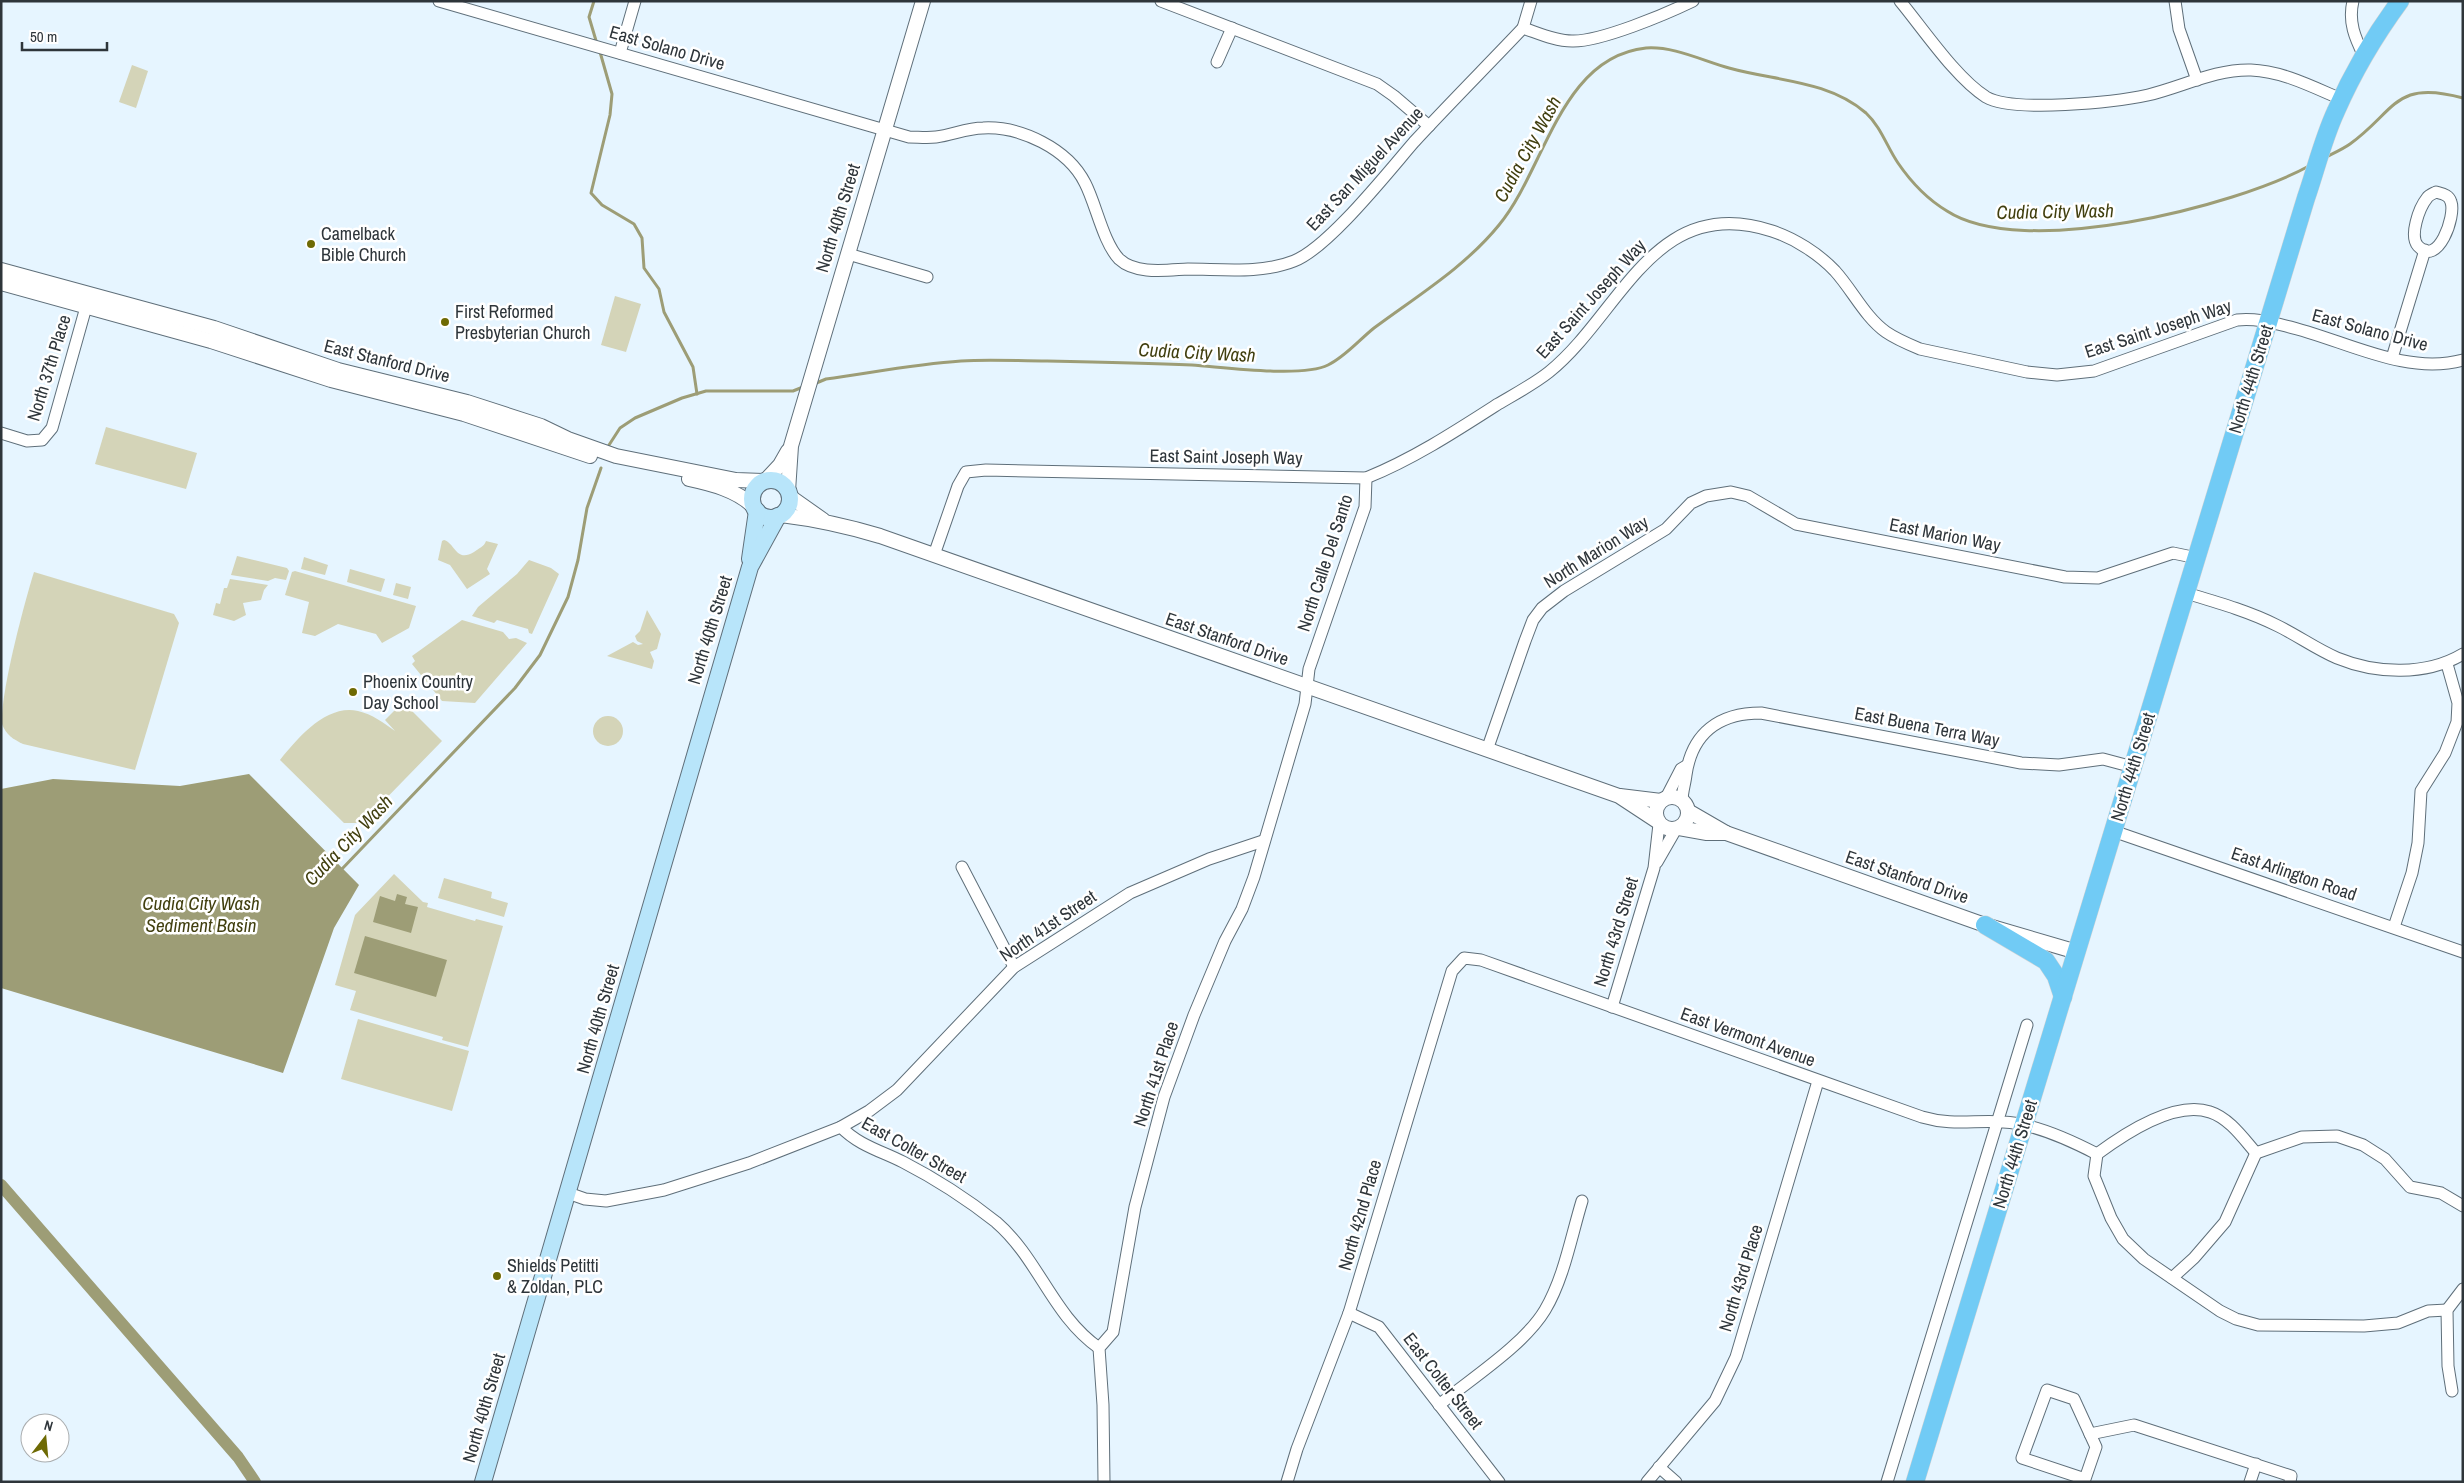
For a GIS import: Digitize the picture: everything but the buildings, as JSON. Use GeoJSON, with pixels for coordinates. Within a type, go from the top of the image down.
{"type":"FeatureCollection","features":[{"type":"Feature","properties":{"kind":"main road","name":"North 44th Street"},"geometry":{"type":"LineString","coordinates":[[1915,1482],[2306,198],[2341,99],[2364,56],[2400,1]]}},
{"type":"Feature","properties":{"kind":"main road"},"geometry":{"type":"LineString","coordinates":[[765,481],[777,481],[789,493],[788,506],[779,515],[766,517],[755,509],[752,494],[754,489],[765,481]]}},
{"type":"Feature","properties":{"kind":"main road","name":"North 40th Street"},"geometry":{"type":"LineString","coordinates":[[483,1482],[750,567],[755,509]]}},
{"type":"Feature","properties":{"kind":"main road","name":"North 40th Street"},"geometry":{"type":"LineString","coordinates":[[750,567],[779,515]]}},
{"type":"Feature","properties":{"kind":"main road"},"geometry":{"type":"LineString","coordinates":[[1985,925],[2046,961],[2056,976],[2063,997]]}},
{"type":"Feature","properties":{"kind":"street","name":"East Solano Drive"},"geometry":{"type":"LineString","coordinates":[[439,1],[886,129]]}},
{"type":"Feature","properties":{"kind":"street"},"geometry":{"type":"LineString","coordinates":[[620,53],[635,1]]}},
{"type":"Feature","properties":{"kind":"street","name":"North 40th Street"},"geometry":{"type":"LineString","coordinates":[[765,481],[780,465],[791,446],[923,1]]}},
{"type":"Feature","properties":{"kind":"street"},"geometry":{"type":"LineString","coordinates":[[1161,1],[1377,84],[1429,126]]}},
{"type":"Feature","properties":{"kind":"street"},"geometry":{"type":"LineString","coordinates":[[1531,1],[1523,28],[1550,38],[1572,42],[1597,37],[1651,19],[1693,1]]}},
{"type":"Feature","properties":{"kind":"street"},"geometry":{"type":"LineString","coordinates":[[1900,1],[1968,83],[1987,98],[1999,102],[2037,105],[2126,99],[2216,74],[2250,70],[2269,72],[2341,99]]}},
{"type":"Feature","properties":{"kind":"street"},"geometry":{"type":"LineString","coordinates":[[2175,1],[2178,29],[2197,80]]}},
{"type":"Feature","properties":{"kind":"street"},"geometry":{"type":"LineString","coordinates":[[2353,1],[2352,29],[2364,56]]}},
{"type":"Feature","properties":{"kind":"street"},"geometry":{"type":"LineString","coordinates":[[1217,62],[1232,28]]}},
{"type":"Feature","properties":{"kind":"street","name":"East San Miguel Avenue"},"geometry":{"type":"LineString","coordinates":[[886,129],[909,137],[936,137],[982,128],[1008,130],[1060,152],[1075,166],[1086,183],[1110,242],[1119,258],[1133,267],[1152,270],[1254,268],[1295,261],[1334,231],[1429,126],[1523,28]]}},
{"type":"Feature","properties":{"kind":"street"},"geometry":{"type":"LineString","coordinates":[[2436,192],[2445,194],[2451,201],[2452,210],[2443,240],[2438,248],[2430,251],[2425,250],[2421,249],[2415,242],[2414,233],[2423,204],[2428,196],[2436,192]]}},
{"type":"Feature","properties":{"kind":"street","name":"East Saint Joseph Way"},"geometry":{"type":"LineString","coordinates":[[934,555],[958,486],[966,472],[996,470],[1366,478],[1411,456],[1548,372],[1571,352],[1638,268],[1652,255],[1691,231],[1717,225],[1755,227],[1772,231],[1797,242],[1834,270],[1874,321],[1885,332],[1903,342],[1920,349],[2027,372],[2057,376],[2094,371],[2237,320],[2269,321]]}},
{"type":"Feature","properties":{"kind":"street"},"geometry":{"type":"LineString","coordinates":[[2392,358],[2425,250]]}},
{"type":"Feature","properties":{"kind":"street"},"geometry":{"type":"LineString","coordinates":[[848,254],[927,277]]}},
{"type":"Feature","properties":{"kind":"street","name":"East Stanford Drive"},"geometry":{"type":"LineString","coordinates":[[1,270],[88,301],[331,380],[464,414],[568,450],[717,486],[745,498],[755,509]]}},
{"type":"Feature","properties":{"kind":"street","name":"East Stanford Drive"},"geometry":{"type":"LineString","coordinates":[[1,283],[214,328],[338,370],[467,402],[540,426],[568,439],[616,456],[736,480],[765,481]]}},
{"type":"Feature","properties":{"kind":"street","name":"North 37th Place"},"geometry":{"type":"LineString","coordinates":[[1,433],[27,441],[42,440],[52,428],[88,301]]}},
{"type":"Feature","properties":{"kind":"street","name":"East Solano Drive"},"geometry":{"type":"LineString","coordinates":[[2269,321],[2392,358],[2428,365],[2463,360]]}},
{"type":"Feature","properties":{"kind":"street","name":"North 40th Street"},"geometry":{"type":"LineString","coordinates":[[789,493],[791,446]]}},
{"type":"Feature","properties":{"kind":"street","name":"North Calle Del Santo"},"geometry":{"type":"LineString","coordinates":[[1308,687],[1309,669],[1365,507],[1366,478]]}},
{"type":"Feature","properties":{"kind":"street","name":"East Marion Way"},"geometry":{"type":"LineString","coordinates":[[1692,503],[1706,496],[1731,492],[1760,501],[1796,524],[2065,577],[2098,578],[2173,553],[2197,558]]}},
{"type":"Feature","properties":{"kind":"street","name":"East Stanford Drive"},"geometry":{"type":"LineString","coordinates":[[789,493],[823,520]]}},
{"type":"Feature","properties":{"kind":"street","name":"North Marion Way"},"geometry":{"type":"LineString","coordinates":[[1487,750],[1525,641],[1542,608],[1564,591],[1666,529],[1692,503]]}},
{"type":"Feature","properties":{"kind":"street","name":"East Stanford Drive"},"geometry":{"type":"LineString","coordinates":[[779,515],[803,520],[823,520],[880,536],[1619,796],[1666,828],[1707,833],[1726,833]]}},
{"type":"Feature","properties":{"kind":"street"},"geometry":{"type":"LineString","coordinates":[[2186,593],[2241,610],[2275,624],[2338,658],[2383,670],[2417,670],[2447,664],[2463,654]]}},
{"type":"Feature","properties":{"kind":"street"},"geometry":{"type":"LineString","coordinates":[[2394,927],[2412,873],[2418,844],[2421,791],[2445,753],[2456,722],[2458,703],[2447,664]]}},
{"type":"Feature","properties":{"kind":"street","name":"North 41st Place"},"geometry":{"type":"LineString","coordinates":[[1099,1348],[1113,1332],[1135,1207],[1164,1097],[1194,1015],[1225,941],[1247,897],[1308,687]]}},
{"type":"Feature","properties":{"kind":"street","name":"East Buena Terra Way"},"geometry":{"type":"LineString","coordinates":[[1686,766],[1699,739],[1716,723],[1735,715],[1761,713],[2021,763],[2059,765],[2103,759],[2133,767]]}},
{"type":"Feature","properties":{"kind":"street"},"geometry":{"type":"LineString","coordinates":[[1658,822],[1656,810],[1682,769],[1686,766]]}},
{"type":"Feature","properties":{"kind":"street"},"geometry":{"type":"LineString","coordinates":[[1677,828],[1685,822],[1686,766]]}},
{"type":"Feature","properties":{"kind":"street","name":"East Stanford Drive"},"geometry":{"type":"LineString","coordinates":[[1619,796],[1664,799],[1672,797],[1726,833],[1985,925],[2077,952]]}},
{"type":"Feature","properties":{"kind":"street","name":"North 43rd Street"},"geometry":{"type":"LineString","coordinates":[[1612,1007],[1654,868],[1658,822]]}},
{"type":"Feature","properties":{"kind":"street","name":"North 43rd Street"},"geometry":{"type":"LineString","coordinates":[[1654,868],[1677,828]]}},
{"type":"Feature","properties":{"kind":"street","name":"East Arlington Road"},"geometry":{"type":"LineString","coordinates":[[2113,831],[2463,952]]}},
{"type":"Feature","properties":{"kind":"street","name":"North 41st Street"},"geometry":{"type":"LineString","coordinates":[[841,1127],[869,1111],[897,1090],[1014,967],[1130,893],[1209,859],[1262,841]]}},
{"type":"Feature","properties":{"kind":"street"},"geometry":{"type":"LineString","coordinates":[[962,867],[1014,967]]}},
{"type":"Feature","properties":{"kind":"street","name":"East Vermont Avenue"},"geometry":{"type":"LineString","coordinates":[[1464,958],[1481,960],[1818,1081],[1943,1123],[1996,1122],[2024,1126],[2055,1135],[2097,1154]]}},
{"type":"Feature","properties":{"kind":"street","name":"North 42nd Place"},"geometry":{"type":"LineString","coordinates":[[1287,1482],[1297,1449],[1349,1313],[1452,971],[1464,958]]}},
{"type":"Feature","properties":{"kind":"street","name":"North 44th Street"},"geometry":{"type":"LineString","coordinates":[[1887,1482],[2027,1025]]}},
{"type":"Feature","properties":{"kind":"street","name":"North 43rd Place"},"geometry":{"type":"LineString","coordinates":[[1647,1482],[1715,1401],[1736,1357],[1818,1081]]}},
{"type":"Feature","properties":{"kind":"street"},"geometry":{"type":"LineString","coordinates":[[2256,1153],[2233,1126],[2211,1112],[2188,1109],[2167,1114],[2142,1126],[2097,1154],[2094,1176],[2111,1218],[2123,1239],[2144,1259],[2220,1311],[2236,1319],[2258,1325],[2364,1326],[2398,1323],[2428,1311],[2447,1310]]}},
{"type":"Feature","properties":{"kind":"street","name":"East Colter Street"},"geometry":{"type":"LineString","coordinates":[[568,1193],[584,1199],[606,1201],[664,1190],[749,1163],[841,1127],[852,1139],[902,1161],[949,1187],[997,1224],[1025,1253],[1071,1324],[1099,1348]]}},
{"type":"Feature","properties":{"kind":"street"},"geometry":{"type":"LineString","coordinates":[[2172,1278],[2194,1258],[2225,1222],[2256,1153],[2302,1137],[2337,1136],[2363,1145],[2385,1159],[2410,1188],[2441,1192],[2460,1204]]}},
{"type":"Feature","properties":{"kind":"street"},"geometry":{"type":"LineString","coordinates":[[1439,1405],[1523,1337],[1540,1318],[1555,1288],[1582,1201]]}},
{"type":"Feature","properties":{"kind":"street"},"geometry":{"type":"LineString","coordinates":[[2452,1391],[2448,1366],[2447,1310],[2463,1289]]}},
{"type":"Feature","properties":{"kind":"street","name":"East Colter Street"},"geometry":{"type":"LineString","coordinates":[[1349,1313],[1378,1326],[1499,1482]]}},
{"type":"Feature","properties":{"kind":"street"},"geometry":{"type":"LineString","coordinates":[[1099,1348],[1103,1405],[1104,1482]]}},
{"type":"Feature","properties":{"kind":"street"},"geometry":{"type":"LineString","coordinates":[[2046,1390],[2074,1399],[2096,1447],[2084,1480],[2022,1458],[2046,1390]]}},
{"type":"Feature","properties":{"kind":"street"},"geometry":{"type":"LineString","coordinates":[[2090,1434],[2134,1425],[2291,1476],[2290,1482]]}},
{"type":"Feature","properties":{"kind":"street"},"geometry":{"type":"LineString","coordinates":[[2250,1482],[2256,1464]]}},
{"type":"Feature","properties":{"kind":"street"},"geometry":{"type":"LineString","coordinates":[[1660,1467],[1676,1482]]}},
{"type":"Feature","properties":{"kind":"shaded area"},"geometry":{"type":"Polygon","coordinates":[[[132,65],[148,71],[136,108],[119,102],[132,65]]]}},
{"type":"Feature","properties":{"kind":"shaded area"},"geometry":{"type":"Polygon","coordinates":[[[615,296],[641,304],[626,352],[601,345],[615,296]]]}},
{"type":"Feature","properties":{"kind":"shaded area"},"geometry":{"type":"Polygon","coordinates":[[[106,427],[197,453],[186,489],[95,464],[106,427]]]}},
{"type":"Feature","properties":{"kind":"shaded area"},"geometry":{"type":"Polygon","coordinates":[[[444,540],[459,554],[463,555],[474,552],[483,546],[486,541],[498,544],[487,569],[490,574],[467,589],[450,565],[438,560],[442,541],[444,540]]]}},
{"type":"Feature","properties":{"kind":"shaded area"},"geometry":{"type":"Polygon","coordinates":[[[237,556],[287,568],[289,571],[286,580],[275,578],[268,581],[231,575],[237,556]]]}},
{"type":"Feature","properties":{"kind":"shaded area"},"geometry":{"type":"Polygon","coordinates":[[[304,557],[328,565],[325,575],[301,569],[304,557]]]}},
{"type":"Feature","properties":{"kind":"shaded area"},"geometry":{"type":"Polygon","coordinates":[[[529,560],[551,568],[559,574],[532,634],[529,633],[528,629],[497,620],[494,623],[472,616],[478,607],[517,574],[529,560]]]}},
{"type":"Feature","properties":{"kind":"shaded area"},"geometry":{"type":"Polygon","coordinates":[[[350,569],[385,579],[381,592],[347,582],[350,569]]]}},
{"type":"Feature","properties":{"kind":"shaded area"},"geometry":{"type":"Polygon","coordinates":[[[295,571],[416,606],[409,628],[382,643],[376,634],[338,624],[315,636],[302,633],[309,602],[285,595],[292,572],[295,571]]]}},
{"type":"Feature","properties":{"kind":"shaded area"},"geometry":{"type":"Polygon","coordinates":[[[34,572],[174,614],[179,623],[135,770],[23,744],[10,736],[4,728],[2,724],[2,710],[9,671],[34,572]]]}},
{"type":"Feature","properties":{"kind":"shaded area"},"geometry":{"type":"Polygon","coordinates":[[[230,579],[268,585],[264,590],[261,600],[243,603],[246,615],[234,621],[213,615],[216,603],[220,604],[224,588],[227,588],[230,579]]]}},
{"type":"Feature","properties":{"kind":"shaded area"},"geometry":{"type":"Polygon","coordinates":[[[396,583],[411,587],[408,599],[393,595],[396,583]]]}},
{"type":"Feature","properties":{"kind":"shaded area"},"geometry":{"type":"Polygon","coordinates":[[[647,610],[661,634],[657,649],[650,652],[654,661],[652,669],[607,656],[633,642],[638,645],[643,644],[637,641],[635,636],[640,631],[647,610]]]}},
{"type":"Feature","properties":{"kind":"shaded area"},"geometry":{"type":"Polygon","coordinates":[[[462,620],[503,632],[509,639],[516,638],[527,643],[475,703],[442,701],[412,664],[415,661],[412,656],[462,620]]]}},
{"type":"Feature","properties":{"kind":"shaded area"},"geometry":{"type":"Polygon","coordinates":[[[403,702],[442,741],[367,818],[363,815],[357,823],[344,823],[280,760],[295,742],[314,725],[324,718],[346,710],[368,714],[395,731],[385,720],[403,702]]]}},
{"type":"Feature","properties":{"kind":"shaded area"},"geometry":{"type":"Polygon","coordinates":[[[608,716],[619,720],[623,731],[619,742],[608,746],[597,742],[593,731],[597,720],[608,716]]]}},
{"type":"Feature","properties":{"kind":"shaded area"},"geometry":{"type":"Polygon","coordinates":[[[394,874],[423,902],[428,903],[427,907],[475,921],[476,919],[503,926],[468,1047],[442,1040],[443,1037],[350,1010],[356,991],[335,985],[355,915],[394,874]]]}},
{"type":"Feature","properties":{"kind":"shaded area"},"geometry":{"type":"Polygon","coordinates":[[[444,878],[492,892],[491,898],[508,903],[504,917],[438,898],[444,878]]]}},
{"type":"Feature","properties":{"kind":"shaded area"},"geometry":{"type":"Polygon","coordinates":[[[358,1019],[469,1051],[452,1111],[341,1079],[358,1019]]]}},
{"type":"Feature","properties":{"kind":"water","name":"Cudia City Wash Sediment Basin"},"geometry":{"type":"Polygon","coordinates":[[[249,774],[359,885],[334,928],[283,1073],[1,988],[1,789],[53,779],[180,786],[249,774]]]}},
{"type":"Feature","properties":{"kind":"water"},"geometry":{"type":"Polygon","coordinates":[[[397,894],[407,897],[405,904],[418,907],[411,933],[373,922],[380,896],[395,901],[397,894]]]}},
{"type":"Feature","properties":{"kind":"water"},"geometry":{"type":"Polygon","coordinates":[[[365,936],[447,960],[436,997],[354,973],[365,936]]]}},
{"type":"Feature","properties":{"kind":"waterway"},"geometry":{"type":"LineString","coordinates":[[594,1],[589,17],[597,44]]}},
{"type":"Feature","properties":{"kind":"waterway","name":"Cudia City Wash"},"geometry":{"type":"LineString","coordinates":[[814,384],[826,379],[944,362],[972,360],[1174,364],[1262,371],[1300,371],[1328,365],[1346,353],[1374,328],[1456,268],[1486,240],[1515,202],[1558,119],[1574,93],[1593,72],[1617,56],[1646,48],[1667,49],[1729,68],[1800,83],[1835,94],[1851,102],[1871,119],[1898,163],[1926,196],[1947,211],[1981,225],[2025,230],[2075,229],[2128,222],[2181,211],[2231,197],[2275,182],[2309,166]]}},
{"type":"Feature","properties":{"kind":"waterway"},"geometry":{"type":"LineString","coordinates":[[600,52],[612,94],[610,115],[591,193],[602,205],[634,224],[642,238],[644,268],[659,289],[664,312],[693,367],[697,394]]}},
{"type":"Feature","properties":{"kind":"waterway","name":"Cudia City Wash"},"geometry":{"type":"LineString","coordinates":[[2326,157],[2350,144],[2388,110],[2409,96],[2423,93],[2440,93],[2463,98]]}},
{"type":"Feature","properties":{"kind":"waterway","name":"Cudia City Wash"},"geometry":{"type":"LineString","coordinates":[[609,445],[620,428],[635,418],[682,398],[706,391],[793,391],[803,387]]}},
{"type":"Feature","properties":{"kind":"waterway","name":"Cudia City Wash"},"geometry":{"type":"LineString","coordinates":[[341,870],[515,688],[540,655],[568,597],[578,560],[587,508],[601,468]]}},
{"type":"Feature","properties":{"kind":"waterway"},"geometry":{"type":"LineString","coordinates":[[1,1185],[238,1457],[255,1482]]}},
{"type":"Feature","properties":{"kind":"place","name":"Camelback Bible Church"},"geometry":{"type":"Point","coordinates":[311,244]}},
{"type":"Feature","properties":{"kind":"place","name":"First Reformed Presbyterian Church"},"geometry":{"type":"Point","coordinates":[445,322]}},
{"type":"Feature","properties":{"kind":"place","name":"Phoenix Country Day School"},"geometry":{"type":"Point","coordinates":[353,692]}},
{"type":"Feature","properties":{"kind":"place","name":"Shields Petitti & Zoldan, PLC"},"geometry":{"type":"Point","coordinates":[497,1276]}}]}
